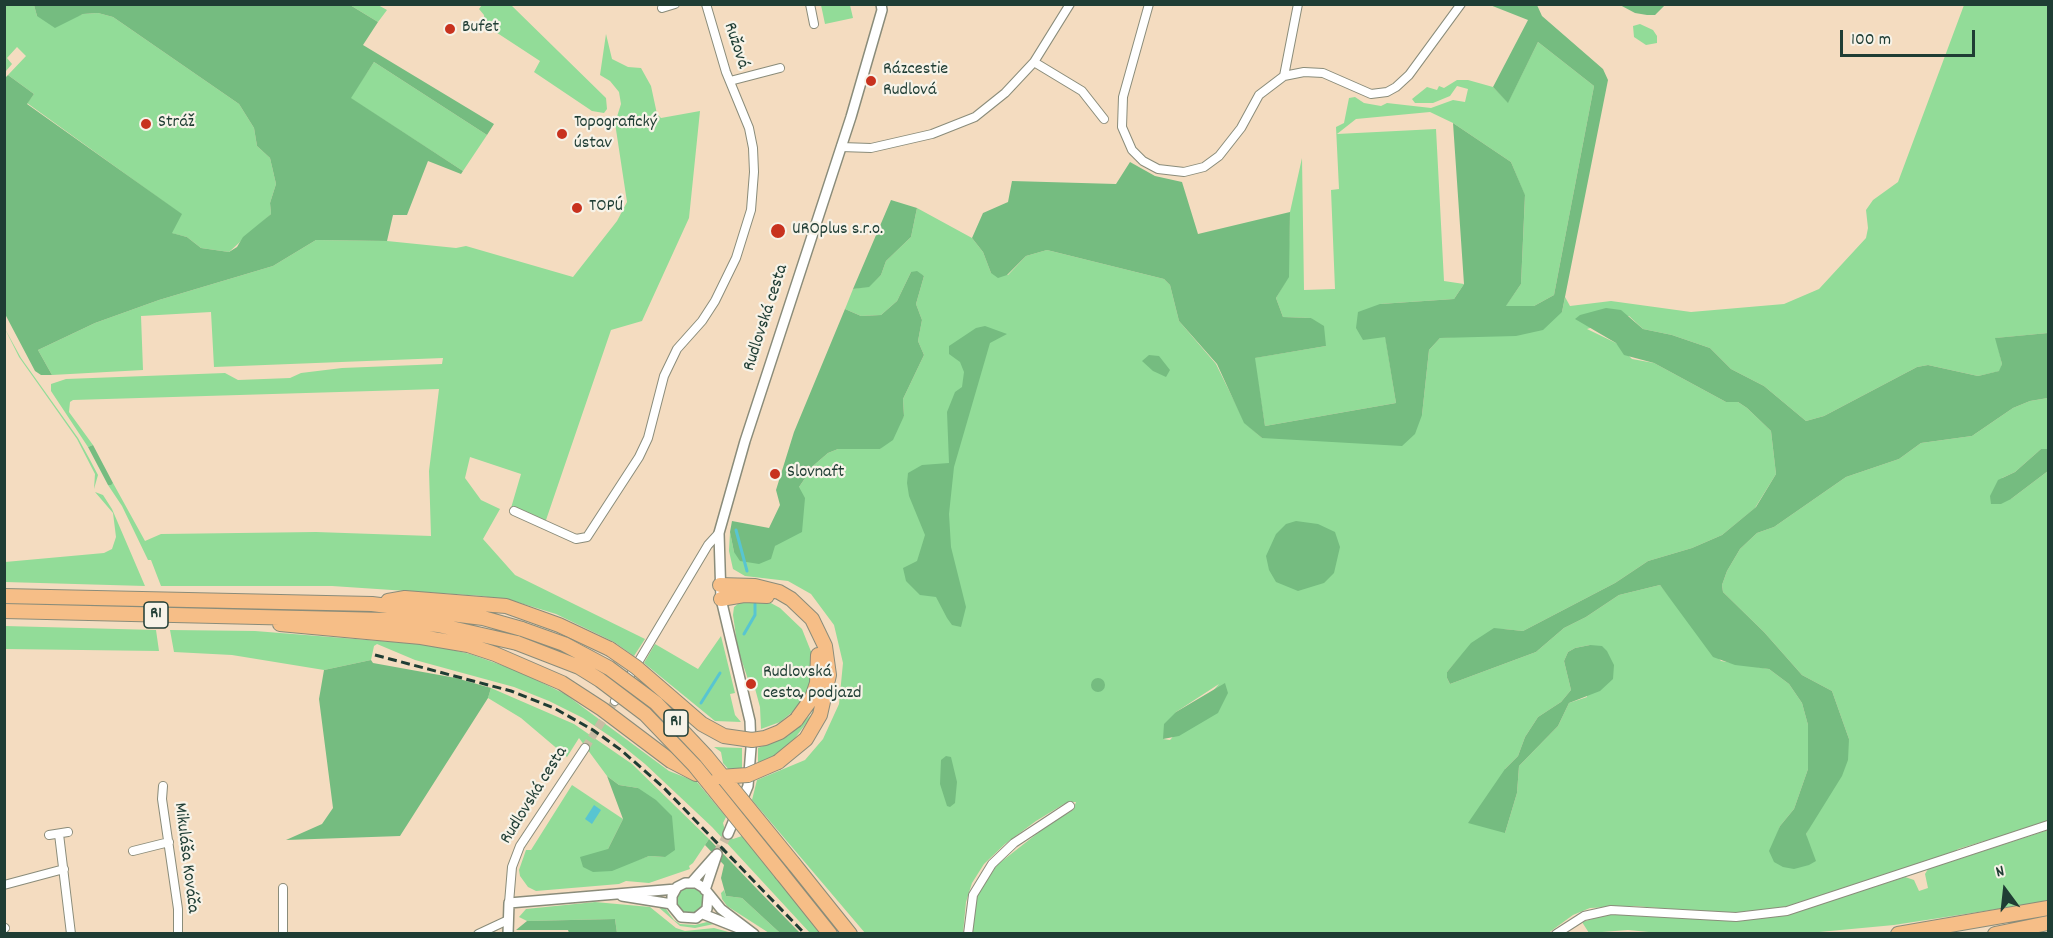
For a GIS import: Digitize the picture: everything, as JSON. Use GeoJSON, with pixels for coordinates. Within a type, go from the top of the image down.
{"type":"FeatureCollection","features":[{"type":"Feature","properties":{"kind":"highway"},"geometry":{"type":"LineString","coordinates":[[224,616],[327,630],[421,637],[468,645],[541,673],[571,689],[670,761],[696,774],[731,777],[748,775],[778,762],[806,739],[820,715],[829,675],[825,646],[812,619],[791,599],[779,592],[755,585],[720,592]]}},
{"type":"Feature","properties":{"kind":"highway"},"geometry":{"type":"LineString","coordinates":[[372,604],[405,598],[472,602],[527,612],[586,636],[610,649],[636,667],[702,724],[724,736],[752,740],[765,738],[780,732],[796,720],[812,698],[817,682],[817,651],[808,627],[799,616],[775,598],[760,594],[720,592]]}},
{"type":"Feature","properties":{"kind":"highway","name":"R1"},"geometry":{"type":"LineString","coordinates":[[4,596],[372,604],[474,617],[522,629],[564,644],[609,668],[656,704],[706,756],[850,933]]}},
{"type":"Feature","properties":{"kind":"highway","name":"R1"},"geometry":{"type":"LineString","coordinates":[[4,611],[386,620],[438,626],[518,643],[579,667],[645,714],[695,766],[830,933]]}},
{"type":"Feature","properties":{"kind":"highway"},"geometry":{"type":"LineString","coordinates":[[1898,933],[2049,908]]}},
{"type":"Feature","properties":{"kind":"highway"},"geometry":{"type":"LineString","coordinates":[[1995,933],[2049,923]]}},
{"type":"Feature","properties":{"kind":"street"},"geometry":{"type":"LineString","coordinates":[[662,8],[675,4]]}},
{"type":"Feature","properties":{"kind":"street","name":"Ružová"},"geometry":{"type":"LineString","coordinates":[[706,4],[730,81],[780,68]]}},
{"type":"Feature","properties":{"kind":"street"},"geometry":{"type":"LineString","coordinates":[[810,4],[814,24]]}},
{"type":"Feature","properties":{"kind":"street"},"geometry":{"type":"LineString","coordinates":[[841,147],[871,148],[955,127],[991,106],[1034,63],[1070,4]]}},
{"type":"Feature","properties":{"kind":"street"},"geometry":{"type":"LineString","coordinates":[[1149,4],[1123,97],[1121,118],[1124,135],[1132,150],[1150,165],[1166,171],[1184,172],[1212,162],[1232,141],[1259,95],[1284,76],[1304,72],[1323,73],[1371,94],[1387,92],[1409,75],[1461,4]]}},
{"type":"Feature","properties":{"kind":"street"},"geometry":{"type":"LineString","coordinates":[[1284,76],[1298,4]]}},
{"type":"Feature","properties":{"kind":"street","name":"Rudlovská cesta"},"geometry":{"type":"LineString","coordinates":[[728,834],[748,786],[751,748],[750,721],[720,592],[719,533],[745,441],[841,147],[881,7]]}},
{"type":"Feature","properties":{"kind":"street"},"geometry":{"type":"LineString","coordinates":[[1034,63],[1082,91],[1104,119]]}},
{"type":"Feature","properties":{"kind":"street"},"geometry":{"type":"LineString","coordinates":[[514,511],[576,539],[587,537],[639,457],[651,429],[669,363],[676,349],[702,321],[726,281],[751,210],[753,148],[749,128],[730,81]]}},
{"type":"Feature","properties":{"kind":"street","name":"Rudlovská cesta"},"geometry":{"type":"LineString","coordinates":[[615,701],[708,545],[719,533]]}},
{"type":"Feature","properties":{"kind":"street","name":"Rudlovská cesta"},"geometry":{"type":"LineString","coordinates":[[508,933],[512,867],[520,846],[585,748]]}},
{"type":"Feature","properties":{"kind":"street","name":"Mikuláša Kováča"},"geometry":{"type":"LineString","coordinates":[[163,786],[162,798],[178,933]]}},
{"type":"Feature","properties":{"kind":"street"},"geometry":{"type":"LineString","coordinates":[[968,933],[974,895],[992,864],[1014,843],[1070,806]]}},
{"type":"Feature","properties":{"kind":"street"},"geometry":{"type":"LineString","coordinates":[[1556,933],[1584,915],[1611,910],[1736,917],[1787,911],[2049,825]]}},
{"type":"Feature","properties":{"kind":"street"},"geometry":{"type":"LineString","coordinates":[[49,835],[68,832]]}},
{"type":"Feature","properties":{"kind":"street"},"geometry":{"type":"LineString","coordinates":[[59,834],[71,933]]}},
{"type":"Feature","properties":{"kind":"street"},"geometry":{"type":"LineString","coordinates":[[133,850],[169,842]]}},
{"type":"Feature","properties":{"kind":"street"},"geometry":{"type":"LineString","coordinates":[[717,854],[707,893],[708,906],[703,914],[696,918],[685,919],[676,913],[672,904],[676,889],[683,883],[692,882],[717,854]]}},
{"type":"Feature","properties":{"kind":"street"},"geometry":{"type":"LineString","coordinates":[[4,885],[64,870]]}},
{"type":"Feature","properties":{"kind":"street"},"geometry":{"type":"LineString","coordinates":[[692,882],[707,893],[721,909],[754,933]]}},
{"type":"Feature","properties":{"kind":"street"},"geometry":{"type":"LineString","coordinates":[[283,888],[283,933]]}},
{"type":"Feature","properties":{"kind":"street"},"geometry":{"type":"LineString","coordinates":[[509,903],[676,889]]}},
{"type":"Feature","properties":{"kind":"street"},"geometry":{"type":"LineString","coordinates":[[608,894],[672,904]]}},
{"type":"Feature","properties":{"kind":"street"},"geometry":{"type":"LineString","coordinates":[[703,914],[754,933]]}},
{"type":"Feature","properties":{"kind":"street"},"geometry":{"type":"LineString","coordinates":[[478,933],[508,920]]}},
{"type":"Feature","properties":{"kind":"green space"},"geometry":{"type":"Polygon","coordinates":[[[5,5],[34,5],[37,16],[69,19],[83,14],[98,13],[113,17],[239,104],[254,128],[257,146],[270,158],[276,184],[270,203],[271,214],[229,252],[201,248],[187,237],[171,233],[181,214],[27,103],[34,94],[8,75],[26,56],[17,47],[7,58],[12,64],[6,71],[5,68],[5,5]]]}},
{"type":"Feature","properties":{"kind":"green space"},"geometry":{"type":"Polygon","coordinates":[[[34,5],[350,5],[378,22],[363,45],[494,124],[487,135],[374,62],[351,98],[463,171],[461,174],[428,161],[407,215],[393,215],[387,241],[316,240],[273,266],[159,300],[95,323],[38,350],[52,375],[41,375],[35,371],[5,314],[4,79],[8,75],[34,94],[27,104],[182,214],[172,233],[187,237],[201,248],[229,252],[237,247],[243,237],[271,214],[270,203],[276,184],[270,158],[257,146],[254,128],[239,104],[113,17],[98,13],[83,14],[55,28],[37,16],[34,5]]]}},
{"type":"Feature","properties":{"kind":"green space"},"geometry":{"type":"Polygon","coordinates":[[[350,5],[378,5],[387,10],[378,22],[350,5]]]}},
{"type":"Feature","properties":{"kind":"green space"},"geometry":{"type":"Polygon","coordinates":[[[482,5],[511,5],[606,98],[607,109],[604,113],[592,111],[534,72],[540,61],[485,25],[484,15],[479,9],[482,5]]]}},
{"type":"Feature","properties":{"kind":"green space"},"geometry":{"type":"Polygon","coordinates":[[[821,5],[850,5],[853,18],[825,24],[821,5]]]}},
{"type":"Feature","properties":{"kind":"green space"},"geometry":{"type":"Polygon","coordinates":[[[1490,5],[1537,5],[1542,16],[1603,69],[1608,80],[1562,312],[1543,330],[1516,336],[1440,338],[1429,350],[1422,415],[1415,434],[1402,446],[1262,438],[1244,423],[1217,364],[1179,321],[1170,285],[1164,279],[1047,250],[1026,256],[1007,275],[998,278],[991,273],[983,252],[972,238],[983,213],[1008,202],[1012,181],[1116,184],[1130,162],[1155,176],[1182,182],[1198,234],[1290,212],[1289,277],[1276,298],[1283,317],[1311,318],[1324,326],[1326,346],[1255,358],[1265,426],[1396,403],[1385,337],[1363,340],[1356,328],[1358,312],[1380,304],[1454,299],[1464,284],[1453,123],[1511,162],[1525,195],[1521,284],[1506,306],[1534,306],[1554,295],[1594,86],[1538,42],[1508,103],[1493,87],[1528,20],[1490,5]]]}},
{"type":"Feature","properties":{"kind":"green space"},"geometry":{"type":"Polygon","coordinates":[[[1620,5],[1665,5],[1655,15],[1647,15],[1635,13],[1620,5]]]}},
{"type":"Feature","properties":{"kind":"green space"},"geometry":{"type":"Polygon","coordinates":[[[1964,5],[2048,5],[2048,333],[1996,338],[2002,364],[2000,371],[1978,376],[1928,365],[1917,367],[1824,416],[1806,421],[1764,386],[1731,369],[1710,348],[1672,335],[1643,329],[1629,316],[1587,329],[1616,343],[1632,359],[1654,363],[1726,402],[1738,402],[1747,408],[1771,431],[1776,474],[1755,508],[1722,535],[1692,548],[1648,561],[1615,583],[1523,631],[1503,629],[1461,656],[1447,672],[1447,678],[1450,684],[1536,652],[1564,628],[1586,617],[1619,595],[1660,585],[1721,661],[1769,669],[1789,684],[1802,703],[1808,725],[1808,769],[1794,809],[1780,826],[1777,835],[1807,842],[1806,834],[1849,739],[1832,691],[1802,675],[1764,632],[1723,592],[1722,585],[1727,571],[1740,549],[1757,533],[1774,527],[1846,477],[1899,459],[1921,443],[1972,436],[2013,408],[2030,401],[2048,398],[2048,449],[2041,449],[2015,472],[2002,478],[2011,499],[2048,471],[2048,823],[1990,842],[1984,841],[1958,849],[1953,853],[1781,909],[1735,914],[1634,906],[1590,908],[1573,915],[1547,934],[973,933],[973,914],[978,894],[997,865],[1048,825],[1073,810],[1076,802],[1073,802],[1064,804],[1036,821],[1005,844],[984,864],[972,883],[966,902],[963,933],[865,933],[752,800],[757,780],[805,760],[823,739],[839,704],[843,663],[834,625],[811,594],[788,581],[745,576],[733,569],[729,551],[730,532],[734,552],[775,546],[799,487],[814,465],[828,453],[838,449],[880,449],[904,416],[903,399],[924,355],[918,341],[922,320],[916,304],[924,276],[911,272],[897,301],[881,315],[861,316],[845,309],[853,289],[869,286],[881,275],[886,261],[911,237],[917,208],[972,238],[983,252],[991,273],[1008,275],[1026,256],[1047,250],[1164,279],[1170,285],[1179,321],[1216,364],[1245,423],[1262,438],[1422,415],[1429,350],[1440,338],[1467,336],[1562,312],[1565,297],[1570,306],[1611,301],[1691,312],[1784,304],[1819,289],[1866,238],[1868,228],[1866,210],[1873,200],[1898,182],[1964,5]],[[1590,645],[1568,652],[1564,661],[1571,690],[1561,702],[1538,717],[1525,737],[1518,756],[1505,769],[1505,833],[1517,793],[1519,766],[1558,726],[1569,703],[1587,697],[1590,645]],[[1219,684],[1176,712],[1163,739],[1170,740],[1219,684]]]}},
{"type":"Feature","properties":{"kind":"green space"},"geometry":{"type":"Polygon","coordinates":[[[1640,24],[1653,30],[1657,36],[1657,43],[1646,45],[1634,37],[1633,26],[1640,24]]]}},
{"type":"Feature","properties":{"kind":"green space"},"geometry":{"type":"Polygon","coordinates":[[[606,34],[612,59],[628,67],[641,68],[651,86],[657,114],[661,118],[700,111],[689,218],[642,321],[611,330],[545,523],[511,508],[521,474],[470,457],[465,478],[481,500],[500,509],[483,539],[515,575],[645,639],[634,656],[614,642],[556,614],[517,602],[482,596],[332,586],[161,586],[151,560],[148,560],[122,506],[108,485],[113,483],[145,541],[161,534],[316,532],[431,536],[429,471],[439,389],[73,400],[70,402],[69,412],[93,445],[88,447],[51,391],[51,384],[66,379],[225,373],[238,380],[290,378],[301,373],[342,368],[442,364],[443,358],[214,367],[211,312],[141,316],[143,370],[52,375],[38,350],[95,323],[159,300],[273,266],[316,240],[387,241],[456,248],[466,246],[573,277],[617,221],[627,202],[615,123],[621,104],[619,92],[610,81],[600,75],[606,34]]]}},
{"type":"Feature","properties":{"kind":"green space"},"geometry":{"type":"Polygon","coordinates":[[[1538,42],[1594,86],[1554,295],[1534,306],[1505,307],[1521,284],[1525,196],[1511,162],[1453,123],[1430,112],[1356,119],[1337,134],[1436,129],[1444,281],[1464,284],[1454,299],[1380,304],[1396,403],[1265,426],[1254,358],[1326,346],[1311,318],[1283,317],[1276,298],[1288,277],[1290,212],[1302,158],[1304,290],[1335,289],[1331,190],[1339,189],[1336,127],[1344,123],[1349,98],[1355,97],[1364,103],[1381,106],[1387,103],[1431,108],[1453,100],[1465,102],[1468,89],[1457,86],[1450,96],[1433,103],[1415,103],[1412,99],[1427,87],[1437,90],[1439,86],[1444,88],[1457,80],[1468,80],[1493,87],[1508,102],[1538,42]]]}},
{"type":"Feature","properties":{"kind":"green space"},"geometry":{"type":"Polygon","coordinates":[[[374,62],[487,135],[463,171],[350,98],[374,62]]]}},
{"type":"Feature","properties":{"kind":"green space"},"geometry":{"type":"Polygon","coordinates":[[[891,200],[917,208],[911,237],[886,261],[881,275],[869,287],[853,289],[891,200]]]}},
{"type":"Feature","properties":{"kind":"green space"},"geometry":{"type":"Polygon","coordinates":[[[917,271],[924,276],[916,304],[922,320],[918,341],[924,355],[903,399],[904,416],[893,440],[880,449],[838,449],[828,453],[814,465],[799,487],[805,498],[802,532],[775,546],[771,559],[759,564],[740,561],[734,552],[730,532],[732,521],[769,528],[780,505],[776,490],[794,432],[845,309],[861,316],[881,315],[897,301],[911,272],[917,271]]]}},
{"type":"Feature","properties":{"kind":"green space"},"geometry":{"type":"Polygon","coordinates":[[[1606,308],[1621,310],[1643,329],[1672,335],[1710,348],[1731,369],[1764,386],[1806,421],[1824,416],[1917,367],[1928,365],[1978,376],[1999,371],[2002,364],[1995,338],[2048,333],[2048,398],[2030,401],[2013,408],[1972,436],[1921,443],[1899,459],[1846,477],[1774,527],[1757,533],[1740,549],[1727,571],[1722,585],[1723,592],[1764,632],[1802,675],[1832,691],[1849,739],[1848,760],[1842,776],[1806,834],[1816,861],[1809,865],[1794,869],[1783,867],[1774,862],[1769,851],[1780,826],[1794,809],[1808,769],[1808,725],[1802,703],[1789,684],[1769,669],[1735,665],[1713,657],[1660,585],[1619,595],[1586,617],[1564,628],[1536,652],[1450,684],[1447,678],[1447,672],[1471,643],[1494,628],[1523,631],[1615,583],[1648,561],[1692,548],[1722,535],[1756,507],[1776,474],[1771,431],[1747,408],[1738,402],[1726,402],[1654,363],[1624,355],[1616,343],[1575,319],[1580,315],[1606,308]]]}},
{"type":"Feature","properties":{"kind":"green space"},"geometry":{"type":"Polygon","coordinates":[[[985,326],[1007,334],[990,343],[954,467],[949,514],[951,547],[966,607],[961,627],[952,625],[936,597],[920,595],[906,581],[903,568],[917,561],[925,535],[909,496],[907,483],[908,473],[922,465],[949,463],[947,412],[955,392],[962,387],[964,372],[960,362],[949,354],[949,346],[976,328],[985,326]]]}},
{"type":"Feature","properties":{"kind":"green space"},"geometry":{"type":"Polygon","coordinates":[[[4,327],[21,358],[78,438],[98,475],[94,489],[95,474],[77,439],[19,357],[4,327]]]}},
{"type":"Feature","properties":{"kind":"green space"},"geometry":{"type":"Polygon","coordinates":[[[1149,355],[1159,356],[1170,370],[1166,377],[1153,371],[1142,361],[1149,355]]]}},
{"type":"Feature","properties":{"kind":"green space"},"geometry":{"type":"Polygon","coordinates":[[[93,445],[113,483],[111,485],[108,485],[88,447],[93,445]]]}},
{"type":"Feature","properties":{"kind":"green space"},"geometry":{"type":"Polygon","coordinates":[[[2041,449],[2048,449],[2048,471],[2011,499],[2001,504],[1991,504],[1990,496],[1998,480],[2015,472],[2041,449]]]}},
{"type":"Feature","properties":{"kind":"green space"},"geometry":{"type":"Polygon","coordinates":[[[95,492],[103,495],[112,509],[145,586],[5,582],[5,562],[104,553],[112,549],[116,537],[113,513],[95,492]]]}},
{"type":"Feature","properties":{"kind":"green space"},"geometry":{"type":"Polygon","coordinates":[[[1296,521],[1318,524],[1335,532],[1340,547],[1334,573],[1324,583],[1298,591],[1276,582],[1269,570],[1266,556],[1276,534],[1286,524],[1296,521]]]}},
{"type":"Feature","properties":{"kind":"green space"},"geometry":{"type":"Polygon","coordinates":[[[743,600],[769,602],[780,608],[802,629],[812,654],[810,688],[801,705],[780,722],[761,729],[760,707],[753,681],[749,682],[738,650],[733,615],[734,607],[743,600]]]}},
{"type":"Feature","properties":{"kind":"green space"},"geometry":{"type":"Polygon","coordinates":[[[5,626],[156,630],[159,651],[5,649],[5,626]]]}},
{"type":"Feature","properties":{"kind":"green space"},"geometry":{"type":"Polygon","coordinates":[[[170,630],[255,631],[431,645],[470,654],[518,671],[565,694],[669,771],[697,782],[726,817],[723,823],[726,834],[733,839],[742,836],[820,933],[810,933],[712,827],[645,764],[583,718],[549,701],[514,687],[415,660],[377,644],[374,646],[371,660],[324,670],[232,655],[174,652],[170,630]]]}},
{"type":"Feature","properties":{"kind":"green space"},"geometry":{"type":"Polygon","coordinates":[[[721,636],[735,693],[730,694],[735,715],[741,722],[715,721],[644,663],[655,644],[698,669],[721,636]]]}},
{"type":"Feature","properties":{"kind":"green space"},"geometry":{"type":"Polygon","coordinates":[[[1590,645],[1602,646],[1607,651],[1614,665],[1613,679],[1600,691],[1569,703],[1558,726],[1519,766],[1517,793],[1505,833],[1468,823],[1505,769],[1518,756],[1525,737],[1538,717],[1561,702],[1571,690],[1564,661],[1568,652],[1590,645]]]}},
{"type":"Feature","properties":{"kind":"green space"},"geometry":{"type":"Polygon","coordinates":[[[371,660],[373,663],[456,678],[491,688],[488,698],[400,836],[286,840],[322,824],[333,808],[319,699],[324,670],[371,660]]]}},
{"type":"Feature","properties":{"kind":"green space"},"geometry":{"type":"Polygon","coordinates":[[[1095,678],[1101,678],[1105,685],[1101,692],[1095,692],[1091,688],[1091,682],[1095,678]]]}},
{"type":"Feature","properties":{"kind":"green space"},"geometry":{"type":"Polygon","coordinates":[[[1225,683],[1228,693],[1218,713],[1179,736],[1163,739],[1164,724],[1176,712],[1225,683]]]}},
{"type":"Feature","properties":{"kind":"green space"},"geometry":{"type":"Polygon","coordinates":[[[491,688],[574,724],[632,764],[709,839],[689,866],[690,869],[649,883],[626,881],[619,884],[536,891],[528,887],[520,876],[519,870],[526,850],[531,850],[572,785],[623,819],[608,849],[632,862],[649,856],[665,857],[638,788],[619,785],[607,776],[579,738],[567,757],[521,718],[488,698],[491,688]]]}},
{"type":"Feature","properties":{"kind":"green space"},"geometry":{"type":"Polygon","coordinates":[[[817,702],[811,717],[795,738],[775,755],[758,764],[758,748],[788,736],[811,715],[817,702]]]}},
{"type":"Feature","properties":{"kind":"green space"},"geometry":{"type":"Polygon","coordinates":[[[714,747],[742,748],[742,769],[730,771],[723,763],[721,752],[714,747]]]}},
{"type":"Feature","properties":{"kind":"green space"},"geometry":{"type":"Polygon","coordinates":[[[946,756],[951,757],[957,782],[955,803],[950,807],[947,806],[940,784],[941,760],[946,756]]]}},
{"type":"Feature","properties":{"kind":"green space"},"geometry":{"type":"Polygon","coordinates":[[[607,776],[619,785],[638,788],[656,800],[672,816],[675,850],[665,857],[649,856],[612,871],[593,872],[583,867],[580,857],[608,849],[623,819],[607,776]]]}},
{"type":"Feature","properties":{"kind":"green space"},"geometry":{"type":"Polygon","coordinates":[[[2048,830],[2048,900],[2030,904],[1894,925],[1798,934],[1670,934],[1628,930],[1589,933],[1582,922],[1612,913],[1734,920],[1761,918],[1792,913],[1905,877],[1914,880],[1919,891],[1928,888],[1925,874],[1928,869],[2048,830]]]}},
{"type":"Feature","properties":{"kind":"green space"},"geometry":{"type":"Polygon","coordinates":[[[709,839],[800,933],[780,933],[742,898],[726,896],[721,878],[724,865],[705,845],[709,839]]]}},
{"type":"Feature","properties":{"kind":"green space"},"geometry":{"type":"Polygon","coordinates":[[[690,887],[700,891],[704,901],[700,911],[690,915],[680,911],[676,901],[680,891],[690,887]]]}},
{"type":"Feature","properties":{"kind":"green space"},"geometry":{"type":"Polygon","coordinates":[[[724,890],[726,896],[742,898],[780,933],[769,933],[727,906],[722,899],[721,893],[724,890]]]}},
{"type":"Feature","properties":{"kind":"green space"},"geometry":{"type":"Polygon","coordinates":[[[595,902],[650,907],[676,928],[685,931],[714,928],[732,933],[617,933],[615,919],[527,921],[519,917],[526,909],[595,902]]]}},
{"type":"Feature","properties":{"kind":"green space"},"geometry":{"type":"Polygon","coordinates":[[[656,905],[666,909],[680,924],[695,925],[707,922],[714,924],[695,928],[680,926],[656,905]]]}},
{"type":"Feature","properties":{"kind":"green space"},"geometry":{"type":"Polygon","coordinates":[[[615,919],[617,933],[516,930],[527,921],[615,919]]]}},
{"type":"Feature","properties":{"kind":"water"},"geometry":{"type":"Polygon","coordinates":[[[594,805],[601,810],[592,824],[585,819],[594,805]]]}},
{"type":"Feature","properties":{"kind":"waterway"},"geometry":{"type":"LineString","coordinates":[[736,530],[747,571]]}},
{"type":"Feature","properties":{"kind":"waterway"},"geometry":{"type":"LineString","coordinates":[[744,634],[755,615],[755,604]]}},
{"type":"Feature","properties":{"kind":"waterway"},"geometry":{"type":"LineString","coordinates":[[701,703],[720,673]]}},
{"type":"Feature","properties":{"kind":"tunnel"},"geometry":{"type":"LineString","coordinates":[[585,748],[615,701]]}},
{"type":"Feature","properties":{"kind":"tunnel"},"geometry":{"type":"LineString","coordinates":[[717,854],[728,834]]}},
{"type":"Feature","properties":{"kind":"railway"},"geometry":{"type":"LineString","coordinates":[[375,655],[511,691],[554,708],[593,730],[621,750],[663,787],[805,934]]}},
{"type":"Feature","properties":{"kind":"place","name":"Bufet"},"geometry":{"type":"Point","coordinates":[450,29]}},
{"type":"Feature","properties":{"kind":"place","name":"Rázcestie Rudlová"},"geometry":{"type":"Point","coordinates":[871,81]}},
{"type":"Feature","properties":{"kind":"place","name":"Stráž"},"geometry":{"type":"Point","coordinates":[146,124]}},
{"type":"Feature","properties":{"kind":"place","name":"Topografický ústav"},"geometry":{"type":"Point","coordinates":[562,134]}},
{"type":"Feature","properties":{"kind":"place","name":"TOPÚ"},"geometry":{"type":"Point","coordinates":[577,208]}},
{"type":"Feature","properties":{"kind":"place","name":"UROplus s.r.o."},"geometry":{"type":"Point","coordinates":[778,231]}},
{"type":"Feature","properties":{"kind":"place","name":"Slovnaft"},"geometry":{"type":"Point","coordinates":[775,474]}},
{"type":"Feature","properties":{"kind":"place","name":"Rudlovská cesta, podjazd"},"geometry":{"type":"Point","coordinates":[751,684]}}]}
